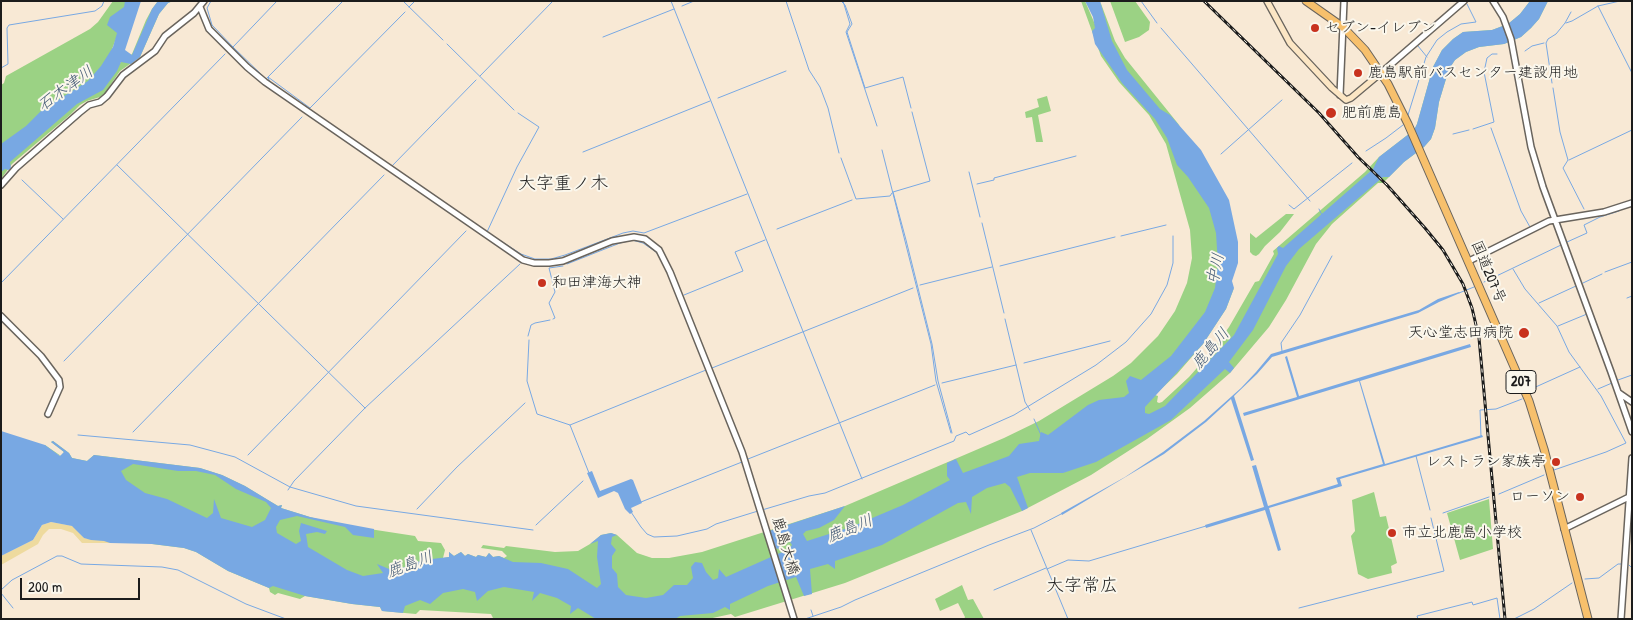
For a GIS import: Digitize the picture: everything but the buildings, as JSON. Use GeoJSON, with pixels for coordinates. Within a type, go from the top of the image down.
{"type":"FeatureCollection","features":[{"type":"Feature","properties":{"kind":"highway","name":"国道207号"},"geometry":{"type":"LineString","coordinates":[[1306,1],[1343,27],[1359,43],[1382,72],[1397,99],[1529,401],[1544,449],[1588,619]]}},
{"type":"Feature","properties":{"kind":"main road"},"geometry":{"type":"LineString","coordinates":[[1267,1],[1290,43],[1346,100],[1382,72]]}},
{"type":"Feature","properties":{"kind":"street"},"geometry":{"type":"LineString","coordinates":[[1,185],[16,168],[79,113],[89,105],[100,102],[107,96],[123,75],[155,51],[165,36],[194,14],[204,1]]}},
{"type":"Feature","properties":{"kind":"street"},"geometry":{"type":"LineString","coordinates":[[1340,95],[1344,1]]}},
{"type":"Feature","properties":{"kind":"street"},"geometry":{"type":"LineString","coordinates":[[1382,72],[1464,1]]}},
{"type":"Feature","properties":{"kind":"street"},"geometry":{"type":"LineString","coordinates":[[1493,1],[1505,21],[1513,45],[1531,146],[1543,186],[1632,432]]}},
{"type":"Feature","properties":{"kind":"street","name":"鹿島大橋"},"geometry":{"type":"LineString","coordinates":[[200,7],[209,29],[265,82],[523,260],[534,263],[564,261],[623,238],[634,237],[645,239],[652,243],[664,258],[742,452],[794,619]]}},
{"type":"Feature","properties":{"kind":"street"},"geometry":{"type":"LineString","coordinates":[[1469,262],[1548,221],[1604,212],[1632,203]]}},
{"type":"Feature","properties":{"kind":"street"},"geometry":{"type":"LineString","coordinates":[[1,316],[41,356],[59,380],[60,387],[48,414]]}},
{"type":"Feature","properties":{"kind":"street"},"geometry":{"type":"LineString","coordinates":[[1618,393],[1632,402],[1623,407]]}},
{"type":"Feature","properties":{"kind":"street"},"geometry":{"type":"LineString","coordinates":[[1621,619],[1631,496],[1632,458]]}},
{"type":"Feature","properties":{"kind":"street"},"geometry":{"type":"LineString","coordinates":[[1564,530],[1631,496]]}},
{"type":"Feature","properties":{"kind":"green space"},"geometry":{"type":"Polygon","coordinates":[[[113,1],[130,1],[102,76],[1,152],[1,85],[4,83],[6,76],[90,29],[98,22],[113,1]]]}},
{"type":"Feature","properties":{"kind":"green space"},"geometry":{"type":"Polygon","coordinates":[[[158,1],[173,1],[168,3],[159,14],[140,57],[120,71],[105,93],[80,105],[12,164],[1,179],[1,161],[132,54],[146,20],[158,1]]]}},
{"type":"Feature","properties":{"kind":"green space"},"geometry":{"type":"Polygon","coordinates":[[[1081,1],[1085,1],[1100,36],[1159,117],[1222,216],[1224,288],[1144,393],[915,509],[663,606],[597,596],[555,574],[368,587],[251,531],[188,527],[44,447],[45,445],[61,456],[64,452],[51,442],[53,441],[69,453],[72,458],[87,461],[94,455],[200,468],[222,475],[245,486],[278,506],[282,505],[281,508],[337,524],[415,536],[418,541],[441,543],[445,550],[443,558],[449,557],[449,552],[454,556],[461,552],[465,556],[468,554],[476,557],[478,555],[486,557],[489,553],[493,557],[499,556],[504,558],[507,556],[502,551],[481,548],[483,545],[555,552],[578,551],[601,535],[611,533],[617,535],[637,553],[652,558],[669,558],[702,552],[845,506],[1004,438],[1039,421],[1131,363],[1158,336],[1175,311],[1187,283],[1192,258],[1190,230],[1166,144],[1149,115],[1119,82],[1101,56],[1081,1]]]}},
{"type":"Feature","properties":{"kind":"green space"},"geometry":{"type":"Polygon","coordinates":[[[1100,1],[1115,41],[1125,58],[1180,126],[1160,111],[1125,75],[1108,42],[1100,1]]]}},
{"type":"Feature","properties":{"kind":"green space"},"geometry":{"type":"Polygon","coordinates":[[[1110,1],[1135,1],[1150,22],[1149,30],[1139,37],[1125,42],[1110,1]]]}},
{"type":"Feature","properties":{"kind":"green space"},"geometry":{"type":"Polygon","coordinates":[[[1530,1],[1534,1],[1522,21],[1456,42],[1426,120],[1286,250],[1239,335],[1164,413],[1123,417],[1234,288],[1226,309],[1203,344],[1177,374],[1155,395],[1158,396],[1157,402],[1162,402],[1189,377],[1212,351],[1229,327],[1255,282],[1259,281],[1274,254],[1273,251],[1365,172],[1379,157],[1414,130],[1433,67],[1442,50],[1463,32],[1492,30],[1508,24],[1520,14],[1530,1]]]}},
{"type":"Feature","properties":{"kind":"green space"},"geometry":{"type":"Polygon","coordinates":[[[1548,1],[1539,19],[1521,37],[1504,44],[1479,47],[1466,52],[1455,60],[1449,69],[1431,139],[1383,183],[1378,183],[1332,224],[1316,244],[1269,327],[1230,373],[1190,408],[1147,439],[1091,475],[1022,511],[845,583],[735,617],[731,614],[708,619],[661,619],[964,495],[1168,419],[1219,367],[1297,246],[1414,149],[1451,53],[1493,42],[1548,1]]]}},
{"type":"Feature","properties":{"kind":"green space"},"geometry":{"type":"Polygon","coordinates":[[[1047,96],[1051,111],[1038,115],[1043,142],[1036,142],[1032,117],[1026,118],[1025,112],[1039,107],[1037,99],[1047,96]]]}},
{"type":"Feature","properties":{"kind":"green space"},"geometry":{"type":"Polygon","coordinates":[[[1286,214],[1294,214],[1259,254],[1253,255],[1250,252],[1250,233],[1256,238],[1286,214]]]}},
{"type":"Feature","properties":{"kind":"green space"},"geometry":{"type":"Polygon","coordinates":[[[1,455],[319,582],[508,577],[611,619],[502,619],[493,618],[491,614],[420,610],[416,614],[382,611],[380,607],[305,596],[300,599],[278,593],[275,595],[270,592],[269,588],[228,571],[196,552],[184,548],[152,544],[1,455]]]}},
{"type":"Feature","properties":{"kind":"green space"},"geometry":{"type":"Polygon","coordinates":[[[1374,492],[1380,517],[1386,516],[1397,563],[1391,566],[1392,573],[1368,579],[1358,574],[1351,536],[1355,531],[1352,500],[1374,492]]]}},
{"type":"Feature","properties":{"kind":"green space"},"geometry":{"type":"Polygon","coordinates":[[[1489,499],[1493,549],[1460,560],[1447,513],[1489,499]]]}},
{"type":"Feature","properties":{"kind":"green space"},"geometry":{"type":"Polygon","coordinates":[[[962,585],[968,600],[973,599],[984,619],[964,619],[965,617],[958,603],[940,611],[935,599],[962,585]]]}},
{"type":"Feature","properties":{"kind":"sand"},"geometry":{"type":"Polygon","coordinates":[[[51,522],[73,526],[84,538],[109,541],[110,543],[82,543],[73,533],[61,529],[49,529],[38,544],[1,565],[1,556],[33,540],[42,525],[51,522]]]}},
{"type":"Feature","properties":{"kind":"water"},"geometry":{"type":"Polygon","coordinates":[[[125,1],[141,1],[125,50],[132,55],[152,9],[158,1],[173,1],[168,3],[159,14],[140,57],[131,64],[121,62],[117,71],[103,90],[77,104],[10,162],[11,168],[9,170],[5,169],[1,172],[1,144],[26,126],[42,110],[88,81],[101,66],[113,47],[117,33],[107,25],[110,17],[124,7],[125,1]]]}},
{"type":"Feature","properties":{"kind":"water","name":"鹿島川"},"geometry":{"type":"Polygon","coordinates":[[[1085,1],[1100,1],[1112,41],[1127,70],[1160,109],[1170,115],[1201,150],[1229,200],[1238,242],[1238,263],[1232,281],[1234,288],[1226,309],[1203,344],[1145,407],[1145,413],[1149,414],[1165,406],[1234,335],[1278,254],[1277,248],[1279,246],[1283,248],[1373,169],[1379,157],[1414,130],[1433,67],[1442,50],[1463,32],[1492,30],[1508,24],[1520,14],[1530,1],[1548,1],[1539,19],[1521,37],[1504,44],[1479,47],[1466,52],[1455,60],[1449,69],[1431,139],[1389,177],[1383,177],[1299,249],[1286,266],[1253,330],[1229,362],[1234,368],[1230,373],[1225,369],[1171,420],[1096,462],[1063,473],[1030,473],[1017,477],[1028,508],[1022,511],[1010,487],[1005,483],[987,488],[972,497],[971,514],[966,502],[958,503],[882,545],[835,561],[835,569],[828,564],[810,569],[812,594],[804,596],[796,577],[768,586],[730,604],[730,610],[725,607],[713,613],[680,616],[675,619],[596,619],[578,608],[570,614],[571,606],[557,598],[540,593],[532,601],[534,592],[504,587],[488,591],[477,601],[475,592],[463,589],[443,593],[430,604],[420,600],[405,606],[403,613],[382,611],[380,607],[305,596],[273,586],[269,588],[228,571],[196,552],[184,548],[91,540],[84,538],[72,526],[51,522],[42,525],[33,540],[1,556],[1,431],[45,445],[60,456],[64,452],[51,442],[53,441],[69,453],[72,458],[87,461],[94,455],[200,468],[222,475],[245,486],[278,506],[282,505],[281,508],[310,517],[374,529],[374,538],[353,535],[345,527],[297,516],[280,520],[276,527],[277,533],[296,544],[301,541],[299,531],[301,523],[327,531],[325,534],[317,532],[306,534],[308,547],[347,570],[363,576],[383,573],[377,564],[394,571],[423,560],[449,557],[449,552],[454,556],[461,552],[465,556],[468,554],[476,557],[478,555],[486,557],[489,553],[493,557],[499,556],[513,562],[541,563],[568,569],[597,588],[601,584],[597,557],[598,541],[590,544],[601,535],[611,533],[617,535],[612,537],[611,544],[616,550],[612,556],[612,568],[617,574],[618,587],[626,595],[646,598],[663,595],[674,585],[687,585],[693,578],[691,567],[695,562],[702,563],[706,572],[713,580],[718,578],[719,569],[726,577],[789,549],[792,545],[790,542],[782,543],[779,549],[770,547],[763,533],[845,506],[834,520],[819,528],[806,531],[803,534],[807,541],[851,527],[903,505],[950,480],[947,476],[947,463],[956,459],[963,473],[1009,456],[1019,444],[1039,441],[1041,432],[1048,435],[1088,405],[1099,400],[1124,397],[1129,393],[1126,381],[1130,376],[1141,380],[1171,356],[1205,312],[1215,288],[1218,264],[1216,233],[1209,208],[1188,177],[1177,165],[1167,138],[1155,119],[1122,83],[1095,44],[1092,31],[1095,28],[1093,17],[1085,1]],[[133,464],[121,471],[126,480],[145,493],[167,499],[207,518],[213,513],[214,499],[221,518],[252,527],[265,520],[271,508],[266,502],[236,489],[215,475],[196,471],[178,471],[133,464]]]}},
{"type":"Feature","properties":{"kind":"water"},"geometry":{"type":"Polygon","coordinates":[[[1459,292],[1418,313],[1272,357],[1234,396],[1254,460],[1251,461],[1231,399],[1206,422],[1164,454],[1062,515],[1061,513],[1125,477],[1163,452],[1204,421],[1241,388],[1271,354],[1419,310],[1438,299],[1459,292]]]}},
{"type":"Feature","properties":{"kind":"water"},"geometry":{"type":"Polygon","coordinates":[[[1470,344],[1471,347],[1360,381],[1385,464],[1482,435],[1483,437],[1340,479],[1342,486],[1269,508],[1281,550],[1278,551],[1265,510],[1206,528],[1205,525],[1264,507],[1252,466],[1256,465],[1268,506],[1338,484],[1336,478],[1383,464],[1359,381],[1244,416],[1243,413],[1297,397],[1285,357],[1287,356],[1299,396],[1470,344]]]}},
{"type":"Feature","properties":{"kind":"water"},"geometry":{"type":"Polygon","coordinates":[[[592,471],[600,491],[631,479],[633,480],[642,503],[631,508],[633,512],[630,514],[625,509],[618,493],[614,491],[598,498],[587,473],[592,471]]]}},
{"type":"Feature","properties":{"kind":"waterway"},"geometry":{"type":"LineString","coordinates":[[1,68],[8,64],[7,28],[9,25],[95,11],[102,6],[104,1]]}},
{"type":"Feature","properties":{"kind":"waterway"},"geometry":{"type":"LineString","coordinates":[[211,1],[207,8],[212,25],[233,47],[277,1]]}},
{"type":"Feature","properties":{"kind":"waterway"},"geometry":{"type":"LineString","coordinates":[[309,109],[270,83],[268,77],[343,1]]}},
{"type":"Feature","properties":{"kind":"waterway"},"geometry":{"type":"LineString","coordinates":[[403,1],[443,40]]}},
{"type":"Feature","properties":{"kind":"waterway"},"geometry":{"type":"LineString","coordinates":[[409,7],[415,1]]}},
{"type":"Feature","properties":{"kind":"waterway"},"geometry":{"type":"LineString","coordinates":[[480,76],[553,1]]}},
{"type":"Feature","properties":{"kind":"waterway"},"geometry":{"type":"LineString","coordinates":[[671,1],[862,479]]}},
{"type":"Feature","properties":{"kind":"waterway"},"geometry":{"type":"LineString","coordinates":[[682,6],[694,1]]}},
{"type":"Feature","properties":{"kind":"waterway"},"geometry":{"type":"LineString","coordinates":[[786,1],[809,70],[820,87],[828,108],[839,153]]}},
{"type":"Feature","properties":{"kind":"waterway"},"geometry":{"type":"LineString","coordinates":[[841,1],[845,5],[852,24],[847,32],[865,88],[903,77],[911,108]]}},
{"type":"Feature","properties":{"kind":"waterway"},"geometry":{"type":"LineString","coordinates":[[843,1],[850,24],[846,32],[877,126]]}},
{"type":"Feature","properties":{"kind":"waterway"},"geometry":{"type":"LineString","coordinates":[[1141,1],[1157,23]]}},
{"type":"Feature","properties":{"kind":"waterway"},"geometry":{"type":"LineString","coordinates":[[1566,23],[1598,6],[1620,1]]}},
{"type":"Feature","properties":{"kind":"waterway"},"geometry":{"type":"LineString","coordinates":[[1408,115],[1426,57],[1437,40],[1461,24],[1476,22],[1467,4]]}},
{"type":"Feature","properties":{"kind":"waterway"},"geometry":{"type":"LineString","coordinates":[[1598,6],[1632,73]]}},
{"type":"Feature","properties":{"kind":"waterway"},"geometry":{"type":"LineString","coordinates":[[603,37],[674,9]]}},
{"type":"Feature","properties":{"kind":"waterway"},"geometry":{"type":"LineString","coordinates":[[233,47],[266,79],[268,77],[310,108],[405,12]]}},
{"type":"Feature","properties":{"kind":"waterway"},"geometry":{"type":"LineString","coordinates":[[1552,83],[1546,43],[1565,23],[1571,12]]}},
{"type":"Feature","properties":{"kind":"waterway"},"geometry":{"type":"LineString","coordinates":[[1161,28],[1310,201]]}},
{"type":"Feature","properties":{"kind":"waterway"},"geometry":{"type":"LineString","coordinates":[[1525,51],[1532,46],[1544,43]]}},
{"type":"Feature","properties":{"kind":"waterway"},"geometry":{"type":"LineString","coordinates":[[447,44],[514,110]]}},
{"type":"Feature","properties":{"kind":"waterway"},"geometry":{"type":"LineString","coordinates":[[1418,46],[1427,57]]}},
{"type":"Feature","properties":{"kind":"waterway"},"geometry":{"type":"LineString","coordinates":[[1,283],[225,54]]}},
{"type":"Feature","properties":{"kind":"waterway"},"geometry":{"type":"LineString","coordinates":[[1473,129],[1494,122],[1484,72],[1487,58],[1492,54],[1497,54]]}},
{"type":"Feature","properties":{"kind":"waterway"},"geometry":{"type":"LineString","coordinates":[[718,98],[786,71]]}},
{"type":"Feature","properties":{"kind":"waterway"},"geometry":{"type":"LineString","coordinates":[[392,166],[476,80]]}},
{"type":"Feature","properties":{"kind":"waterway"},"geometry":{"type":"LineString","coordinates":[[1553,88],[1560,132],[1568,160],[1563,168],[1584,209]]}},
{"type":"Feature","properties":{"kind":"waterway"},"geometry":{"type":"LineString","coordinates":[[1221,154],[1282,100]]}},
{"type":"Feature","properties":{"kind":"waterway"},"geometry":{"type":"LineString","coordinates":[[583,152],[710,101]]}},
{"type":"Feature","properties":{"kind":"waterway"},"geometry":{"type":"LineString","coordinates":[[912,112],[930,181],[893,192],[932,344],[938,381],[952,433]]}},
{"type":"Feature","properties":{"kind":"waterway"},"geometry":{"type":"LineString","coordinates":[[518,113],[539,127],[517,167],[487,232],[521,254],[535,259],[551,259],[565,255],[623,233],[633,231],[644,233],[747,194]]}},
{"type":"Feature","properties":{"kind":"waterway"},"geometry":{"type":"LineString","coordinates":[[64,361],[302,117]]}},
{"type":"Feature","properties":{"kind":"waterway"},"geometry":{"type":"LineString","coordinates":[[1366,151],[1403,125]]}},
{"type":"Feature","properties":{"kind":"waterway"},"geometry":{"type":"LineString","coordinates":[[1491,128],[1521,211],[1530,227]]}},
{"type":"Feature","properties":{"kind":"waterway"},"geometry":{"type":"LineString","coordinates":[[1453,134],[1469,130]]}},
{"type":"Feature","properties":{"kind":"waterway"},"geometry":{"type":"LineString","coordinates":[[1569,160],[1632,130]]}},
{"type":"Feature","properties":{"kind":"waterway"},"geometry":{"type":"LineString","coordinates":[[882,150],[931,344],[936,381],[951,433]]}},
{"type":"Feature","properties":{"kind":"waterway"},"geometry":{"type":"LineString","coordinates":[[977,184],[1076,156]]}},
{"type":"Feature","properties":{"kind":"waterway"},"geometry":{"type":"LineString","coordinates":[[841,158],[856,199],[890,196],[892,193]]}},
{"type":"Feature","properties":{"kind":"waterway"},"geometry":{"type":"LineString","coordinates":[[1289,205],[1294,209],[1352,163]]}},
{"type":"Feature","properties":{"kind":"waterway"},"geometry":{"type":"LineString","coordinates":[[117,165],[365,408]]}},
{"type":"Feature","properties":{"kind":"waterway"},"geometry":{"type":"LineString","coordinates":[[969,172],[980,217]]}},
{"type":"Feature","properties":{"kind":"waterway"},"geometry":{"type":"LineString","coordinates":[[133,432],[384,175]]}},
{"type":"Feature","properties":{"kind":"waterway"},"geometry":{"type":"LineString","coordinates":[[22,180],[63,219]]}},
{"type":"Feature","properties":{"kind":"waterway"},"geometry":{"type":"LineString","coordinates":[[777,229],[852,200]]}},
{"type":"Feature","properties":{"kind":"waterway"},"geometry":{"type":"LineString","coordinates":[[1319,209],[1322,215]]}},
{"type":"Feature","properties":{"kind":"waterway"},"geometry":{"type":"LineString","coordinates":[[1567,242],[1587,233],[1584,225],[1619,211]]}},
{"type":"Feature","properties":{"kind":"waterway"},"geometry":{"type":"LineString","coordinates":[[982,223],[1004,313]]}},
{"type":"Feature","properties":{"kind":"waterway"},"geometry":{"type":"LineString","coordinates":[[1121,236],[1166,225]]}},
{"type":"Feature","properties":{"kind":"waterway"},"geometry":{"type":"LineString","coordinates":[[248,455],[466,231]]}},
{"type":"Feature","properties":{"kind":"waterway"},"geometry":{"type":"LineString","coordinates":[[762,510],[825,493],[954,441],[956,436],[966,432],[969,435],[1014,415],[1096,365],[1126,342],[1151,314],[1167,285],[1173,263],[1173,236]]}},
{"type":"Feature","properties":{"kind":"waterway"},"geometry":{"type":"LineString","coordinates":[[1000,266],[1115,237]]}},
{"type":"Feature","properties":{"kind":"waterway"},"geometry":{"type":"LineString","coordinates":[[567,264],[632,240],[643,243],[659,256]]}},
{"type":"Feature","properties":{"kind":"waterway"},"geometry":{"type":"LineString","coordinates":[[684,295],[743,271],[735,252],[765,240]]}},
{"type":"Feature","properties":{"kind":"waterway"},"geometry":{"type":"LineString","coordinates":[[1484,282],[1561,245]]}},
{"type":"Feature","properties":{"kind":"waterway"},"geometry":{"type":"LineString","coordinates":[[1282,351],[1281,343],[1300,315],[1332,256]]}},
{"type":"Feature","properties":{"kind":"waterway"},"geometry":{"type":"LineString","coordinates":[[1605,272],[1632,262]]}},
{"type":"Feature","properties":{"kind":"waterway"},"geometry":{"type":"LineString","coordinates":[[288,490],[294,481],[365,408],[520,264]]}},
{"type":"Feature","properties":{"kind":"waterway"},"geometry":{"type":"LineString","coordinates":[[553,319],[555,318],[549,303],[555,292],[549,268],[563,266]]}},
{"type":"Feature","properties":{"kind":"waterway"},"geometry":{"type":"LineString","coordinates":[[920,285],[992,267]]}},
{"type":"Feature","properties":{"kind":"waterway"},"geometry":{"type":"LineString","coordinates":[[1513,269],[1525,289],[1557,326],[1569,352],[1601,396],[1626,443],[1554,470]]}},
{"type":"Feature","properties":{"kind":"waterway"},"geometry":{"type":"LineString","coordinates":[[1583,283],[1602,274]]}},
{"type":"Feature","properties":{"kind":"waterway"},"geometry":{"type":"LineString","coordinates":[[1539,303],[1576,286]]}},
{"type":"Feature","properties":{"kind":"waterway"},"geometry":{"type":"LineString","coordinates":[[1459,293],[1474,287]]}},
{"type":"Feature","properties":{"kind":"waterway"},"geometry":{"type":"LineString","coordinates":[[712,368],[913,288]]}},
{"type":"Feature","properties":{"kind":"waterway"},"geometry":{"type":"LineString","coordinates":[[1627,298],[1632,296]]}},
{"type":"Feature","properties":{"kind":"waterway"},"geometry":{"type":"LineString","coordinates":[[1558,326],[1587,314]]}},
{"type":"Feature","properties":{"kind":"waterway"},"geometry":{"type":"LineString","coordinates":[[1005,319],[1025,402],[1030,410]]}},
{"type":"Feature","properties":{"kind":"waterway"},"geometry":{"type":"LineString","coordinates":[[528,336],[531,325],[550,320]]}},
{"type":"Feature","properties":{"kind":"waterway"},"geometry":{"type":"LineString","coordinates":[[529,340],[527,381],[537,414],[570,425],[589,473]]}},
{"type":"Feature","properties":{"kind":"waterway"},"geometry":{"type":"LineString","coordinates":[[1024,363],[1110,341]]}},
{"type":"Feature","properties":{"kind":"waterway"},"geometry":{"type":"LineString","coordinates":[[942,383],[1016,365]]}},
{"type":"Feature","properties":{"kind":"waterway"},"geometry":{"type":"LineString","coordinates":[[1529,390],[1580,367]]}},
{"type":"Feature","properties":{"kind":"waterway"},"geometry":{"type":"LineString","coordinates":[[570,425],[706,370]]}},
{"type":"Feature","properties":{"kind":"waterway"},"geometry":{"type":"LineString","coordinates":[[1618,380],[1632,375]]}},
{"type":"Feature","properties":{"kind":"waterway"},"geometry":{"type":"LineString","coordinates":[[1598,389],[1612,383]]}},
{"type":"Feature","properties":{"kind":"waterway"},"geometry":{"type":"LineString","coordinates":[[748,459],[935,385]]}},
{"type":"Feature","properties":{"kind":"waterway"},"geometry":{"type":"LineString","coordinates":[[1481,436],[1480,410],[1496,409],[1522,399]]}},
{"type":"Feature","properties":{"kind":"waterway"},"geometry":{"type":"LineString","coordinates":[[417,509],[457,467],[525,403]]}},
{"type":"Feature","properties":{"kind":"waterway"},"geometry":{"type":"LineString","coordinates":[[1034,419],[1041,435]]}},
{"type":"Feature","properties":{"kind":"waterway"},"geometry":{"type":"LineString","coordinates":[[78,435],[190,445],[235,457],[290,487],[356,506],[533,530]]}},
{"type":"Feature","properties":{"kind":"waterway"},"geometry":{"type":"LineString","coordinates":[[1416,456],[1430,510]]}},
{"type":"Feature","properties":{"kind":"waterway"},"geometry":{"type":"LineString","coordinates":[[641,502],[742,462]]}},
{"type":"Feature","properties":{"kind":"waterway"},"geometry":{"type":"LineString","coordinates":[[1499,494],[1544,475]]}},
{"type":"Feature","properties":{"kind":"waterway"},"geometry":{"type":"LineString","coordinates":[[536,525],[583,481]]}},
{"type":"Feature","properties":{"kind":"waterway"},"geometry":{"type":"LineString","coordinates":[[1443,513],[1489,497]]}},
{"type":"Feature","properties":{"kind":"waterway"},"geometry":{"type":"LineString","coordinates":[[631,512],[647,534],[654,537],[677,536],[707,529],[716,524],[758,511]]}},
{"type":"Feature","properties":{"kind":"waterway"},"geometry":{"type":"LineString","coordinates":[[805,619],[841,607],[1034,528],[1063,513]]}},
{"type":"Feature","properties":{"kind":"waterway"},"geometry":{"type":"LineString","coordinates":[[1299,608],[1444,571],[1431,518]]}},
{"type":"Feature","properties":{"kind":"waterway"},"geometry":{"type":"LineString","coordinates":[[1047,569],[1068,560],[1089,561],[1206,526]]}},
{"type":"Feature","properties":{"kind":"waterway"},"geometry":{"type":"LineString","coordinates":[[1031,530],[1068,619]]}},
{"type":"Feature","properties":{"kind":"waterway"},"geometry":{"type":"LineString","coordinates":[[1,590],[12,580],[57,556],[62,556],[81,564],[162,567],[178,570],[246,604],[286,619]]}},
{"type":"Feature","properties":{"kind":"waterway"},"geometry":{"type":"LineString","coordinates":[[1585,579],[1599,578],[1618,564],[1621,564]]}},
{"type":"Feature","properties":{"kind":"waterway"},"geometry":{"type":"LineString","coordinates":[[1629,565],[1632,568]]}},
{"type":"Feature","properties":{"kind":"waterway"},"geometry":{"type":"LineString","coordinates":[[994,590],[1046,568]]}},
{"type":"Feature","properties":{"kind":"waterway"},"geometry":{"type":"LineString","coordinates":[[1514,619],[1534,609],[1572,583]]}},
{"type":"Feature","properties":{"kind":"waterway"},"geometry":{"type":"LineString","coordinates":[[1,593],[13,608]]}},
{"type":"Feature","properties":{"kind":"waterway"},"geometry":{"type":"LineString","coordinates":[[1418,619],[1417,616],[1472,602],[1473,605],[1497,598],[1500,619]]}},
{"type":"Feature","properties":{"kind":"waterway"},"geometry":{"type":"LineString","coordinates":[[811,610],[813,616]]}},
{"type":"Feature","properties":{"kind":"railway"},"geometry":{"type":"LineString","coordinates":[[1204,1],[1319,113],[1358,157],[1387,185],[1443,250],[1463,284],[1472,308],[1479,338],[1505,619]]}},
{"type":"Feature","properties":{"kind":"place","name":"セブン-イレブン"},"geometry":{"type":"Point","coordinates":[1315,28]}},
{"type":"Feature","properties":{"kind":"place","name":"鹿島駅前バスセンター建設用地"},"geometry":{"type":"Point","coordinates":[1358,73]}},
{"type":"Feature","properties":{"kind":"place","name":"肥前鹿島"},"geometry":{"type":"Point","coordinates":[1331,113]}},
{"type":"Feature","properties":{"kind":"place","name":"和田津海大神"},"geometry":{"type":"Point","coordinates":[542,283]}},
{"type":"Feature","properties":{"kind":"place","name":"天心堂志田病院"},"geometry":{"type":"Point","coordinates":[1524,333]}},
{"type":"Feature","properties":{"kind":"place","name":"レストラン家族亭"},"geometry":{"type":"Point","coordinates":[1556,462]}},
{"type":"Feature","properties":{"kind":"place","name":"ローソン"},"geometry":{"type":"Point","coordinates":[1580,497]}},
{"type":"Feature","properties":{"kind":"place","name":"市立北鹿島小学校"},"geometry":{"type":"Point","coordinates":[1392,533]}},
{"type":"Feature","properties":{"kind":"district","name":"大字重ノ木"},"geometry":{"type":"Point","coordinates":[563,184]}},
{"type":"Feature","properties":{"kind":"district","name":"大字常広"},"geometry":{"type":"Point","coordinates":[1082,586]}},
{"type":"Feature","properties":{"kind":"water label","name":"石木津川"},"geometry":{"type":"Point","coordinates":[66,89]}},
{"type":"Feature","properties":{"kind":"water label","name":"中川"},"geometry":{"type":"Point","coordinates":[1216,269]}}]}
